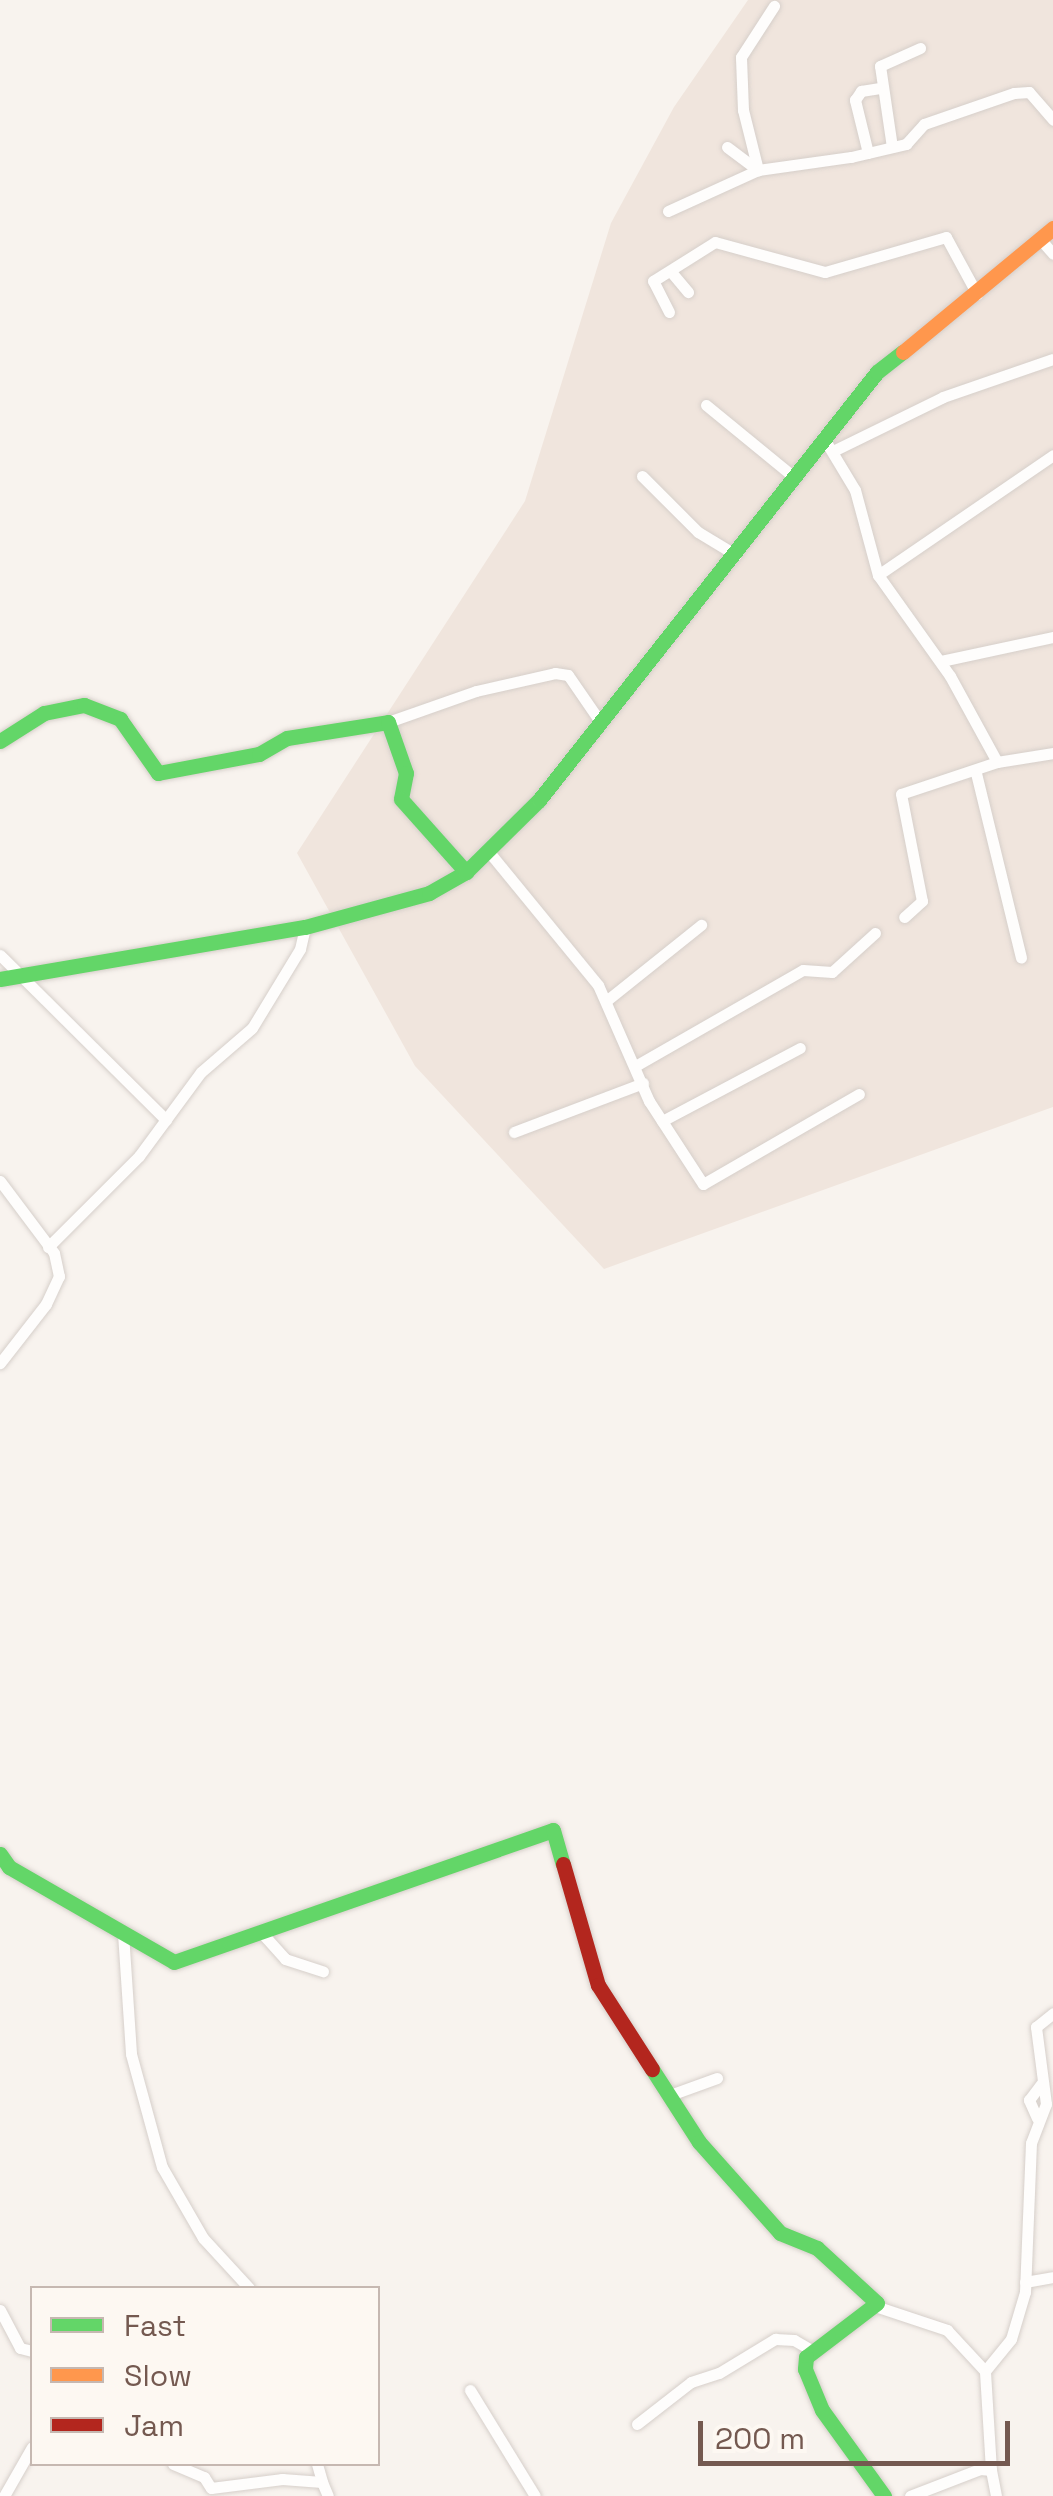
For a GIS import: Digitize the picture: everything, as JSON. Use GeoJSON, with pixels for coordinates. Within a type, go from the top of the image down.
{"type":"FeatureCollection","features":[{"type":"Feature","properties":{"kind":"street"},"geometry":{"type":"LineString","coordinates":[[758,170],[743,110],[741,57],[774,6]]}},
{"type":"Feature","properties":{"kind":"street"},"geometry":{"type":"LineString","coordinates":[[892,147],[880,88],[882,62],[920,48]]}},
{"type":"Feature","properties":{"kind":"street"},"geometry":{"type":"LineString","coordinates":[[868,153],[854,100],[861,91],[880,88]]}},
{"type":"Feature","properties":{"kind":"street"},"geometry":{"type":"LineString","coordinates":[[668,211],[758,170],[892,147],[941,116],[1014,92],[1030,92],[1053,120]]}},
{"type":"Feature","properties":{"kind":"street"},"geometry":{"type":"LineString","coordinates":[[727,147],[758,170]]}},
{"type":"Feature","properties":{"kind":"street"},"geometry":{"type":"LineString","coordinates":[[6,982],[306,927],[428,893],[466,872],[540,800],[598,720],[736,556],[823,436],[886,364],[1047,234],[1053,254]]}},
{"type":"Feature","properties":{"kind":"street"},"geometry":{"type":"LineString","coordinates":[[669,312],[653,281],[672,273],[688,253],[715,242],[825,272],[946,237],[977,294]]}},
{"type":"Feature","properties":{"kind":"street"},"geometry":{"type":"LineString","coordinates":[[672,273],[688,292]]}},
{"type":"Feature","properties":{"kind":"street"},"geometry":{"type":"LineString","coordinates":[[834,450],[944,397],[1053,359]]}},
{"type":"Feature","properties":{"kind":"street"},"geometry":{"type":"LineString","coordinates":[[706,405],[794,477]]}},
{"type":"Feature","properties":{"kind":"street"},"geometry":{"type":"LineString","coordinates":[[823,436],[854,490],[878,575],[941,662],[997,762]]}},
{"type":"Feature","properties":{"kind":"street"},"geometry":{"type":"LineString","coordinates":[[878,575],[1053,455]]}},
{"type":"Feature","properties":{"kind":"street"},"geometry":{"type":"LineString","coordinates":[[642,476],[698,532],[736,556]]}},
{"type":"Feature","properties":{"kind":"street"},"geometry":{"type":"LineString","coordinates":[[941,662],[1053,637]]}},
{"type":"Feature","properties":{"kind":"street"},"geometry":{"type":"LineString","coordinates":[[0,741],[44,713],[84,705],[120,719],[158,773],[259,754],[287,738],[388,722],[476,691],[555,673],[568,675],[598,720]]}},
{"type":"Feature","properties":{"kind":"street"},"geometry":{"type":"LineString","coordinates":[[388,722],[406,773],[402,799],[466,872]]}},
{"type":"Feature","properties":{"kind":"street"},"geometry":{"type":"LineString","coordinates":[[904,917],[922,901],[901,794],[976,774],[997,762],[1053,753]]}},
{"type":"Feature","properties":{"kind":"street"},"geometry":{"type":"LineString","coordinates":[[976,774],[1020,958]]}},
{"type":"Feature","properties":{"kind":"street"},"geometry":{"type":"LineString","coordinates":[[489,852],[550,920],[606,1001],[662,1120],[703,1184],[859,1094]]}},
{"type":"Feature","properties":{"kind":"street"},"geometry":{"type":"LineString","coordinates":[[606,1001],[701,925]]}},
{"type":"Feature","properties":{"kind":"street"},"geometry":{"type":"LineString","coordinates":[[48,1247],[166,1120],[201,1072],[266,1010],[306,927]]}},
{"type":"Feature","properties":{"kind":"street"},"geometry":{"type":"LineString","coordinates":[[637,1065],[803,970],[832,972],[876,933]]}},
{"type":"Feature","properties":{"kind":"street"},"geometry":{"type":"LineString","coordinates":[[0,955],[6,982],[87,1035],[166,1120]]}},
{"type":"Feature","properties":{"kind":"street"},"geometry":{"type":"LineString","coordinates":[[662,1120],[800,1048]]}},
{"type":"Feature","properties":{"kind":"street"},"geometry":{"type":"LineString","coordinates":[[514,1132],[643,1083]]}},
{"type":"Feature","properties":{"kind":"street"},"geometry":{"type":"LineString","coordinates":[[0,1181],[48,1247],[59,1276],[46,1304],[0,1362]]}},
{"type":"Feature","properties":{"kind":"street"},"geometry":{"type":"LineString","coordinates":[[0,1854],[9,1867],[174,1962],[553,1830],[598,1985],[698,2142],[780,2233],[817,2248],[878,2307],[947,2330],[985,2371],[996,2496]]}},
{"type":"Feature","properties":{"kind":"street"},"geometry":{"type":"LineString","coordinates":[[261,1932],[285,1960],[323,1971]]}},
{"type":"Feature","properties":{"kind":"street"},"geometry":{"type":"LineString","coordinates":[[123,1933],[131,2054],[162,2166],[203,2238],[247,2286]]}},
{"type":"Feature","properties":{"kind":"street"},"geometry":{"type":"LineString","coordinates":[[985,2371],[1011,2339],[1025,2282],[1036,2118],[1030,2100],[1041,2084],[1036,2026],[1053,2012]]}},
{"type":"Feature","properties":{"kind":"street"},"geometry":{"type":"LineString","coordinates":[[670,2095],[717,2078]]}},
{"type":"Feature","properties":{"kind":"street"},"geometry":{"type":"LineString","coordinates":[[1025,2282],[1053,2277]]}},
{"type":"Feature","properties":{"kind":"street"},"geometry":{"type":"LineString","coordinates":[[878,2307],[806,2357],[808,2382],[884,2496]]}},
{"type":"Feature","properties":{"kind":"street"},"geometry":{"type":"LineString","coordinates":[[0,2310],[20,2348],[30,2350]]}},
{"type":"Feature","properties":{"kind":"street"},"geometry":{"type":"LineString","coordinates":[[637,2424],[691,2382],[719,2373],[776,2339],[794,2340],[813,2351]]}},
{"type":"Feature","properties":{"kind":"street"},"geometry":{"type":"LineString","coordinates":[[470,2390],[535,2496]]}},
{"type":"Feature","properties":{"kind":"street"},"geometry":{"type":"LineString","coordinates":[[4,2496],[30,2450]]}},
{"type":"Feature","properties":{"kind":"street"},"geometry":{"type":"LineString","coordinates":[[178,2466],[204,2477],[212,2488],[272,2478],[322,2482]]}},
{"type":"Feature","properties":{"kind":"street"},"geometry":{"type":"LineString","coordinates":[[318,2466],[328,2496]]}},
{"type":"Feature","properties":{"kind":"street"},"geometry":{"type":"LineString","coordinates":[[910,2496],[942,2479],[991,2470]]}},
{"type":"Feature","properties":{"kind":"shaded area"},"geometry":{"type":"Polygon","coordinates":[[[748,0],[1053,0],[1053,1107],[604,1269],[415,1066],[297,853],[525,501],[611,223],[674,107],[748,0]]]}},
{"type":"Feature","properties":{"kind":"traffic: fast"},"geometry":{"type":"LineString","coordinates":[[0,979],[305,927],[429,893],[466,872],[539,800],[877,372],[903,352]]}},
{"type":"Feature","properties":{"kind":"traffic: fast"},"geometry":{"type":"LineString","coordinates":[[0,741],[44,713],[84,705],[120,719],[158,773],[259,754],[287,738],[388,722],[406,773],[401,799],[466,872]]}},
{"type":"Feature","properties":{"kind":"traffic: fast"},"geometry":{"type":"LineString","coordinates":[[0,1854],[9,1867],[174,1962],[553,1830],[563,1864]]}},
{"type":"Feature","properties":{"kind":"traffic: fast"},"geometry":{"type":"LineString","coordinates":[[652,2069],[699,2142],[780,2233],[817,2248],[877,2303],[806,2357],[805,2369],[822,2410],[884,2496]]}},
{"type":"Feature","properties":{"kind":"traffic: slow"},"geometry":{"type":"LineString","coordinates":[[903,352],[1053,228]]}},
{"type":"Feature","properties":{"kind":"traffic: jam"},"geometry":{"type":"LineString","coordinates":[[563,1864],[598,1985],[652,2069]]}}]}
